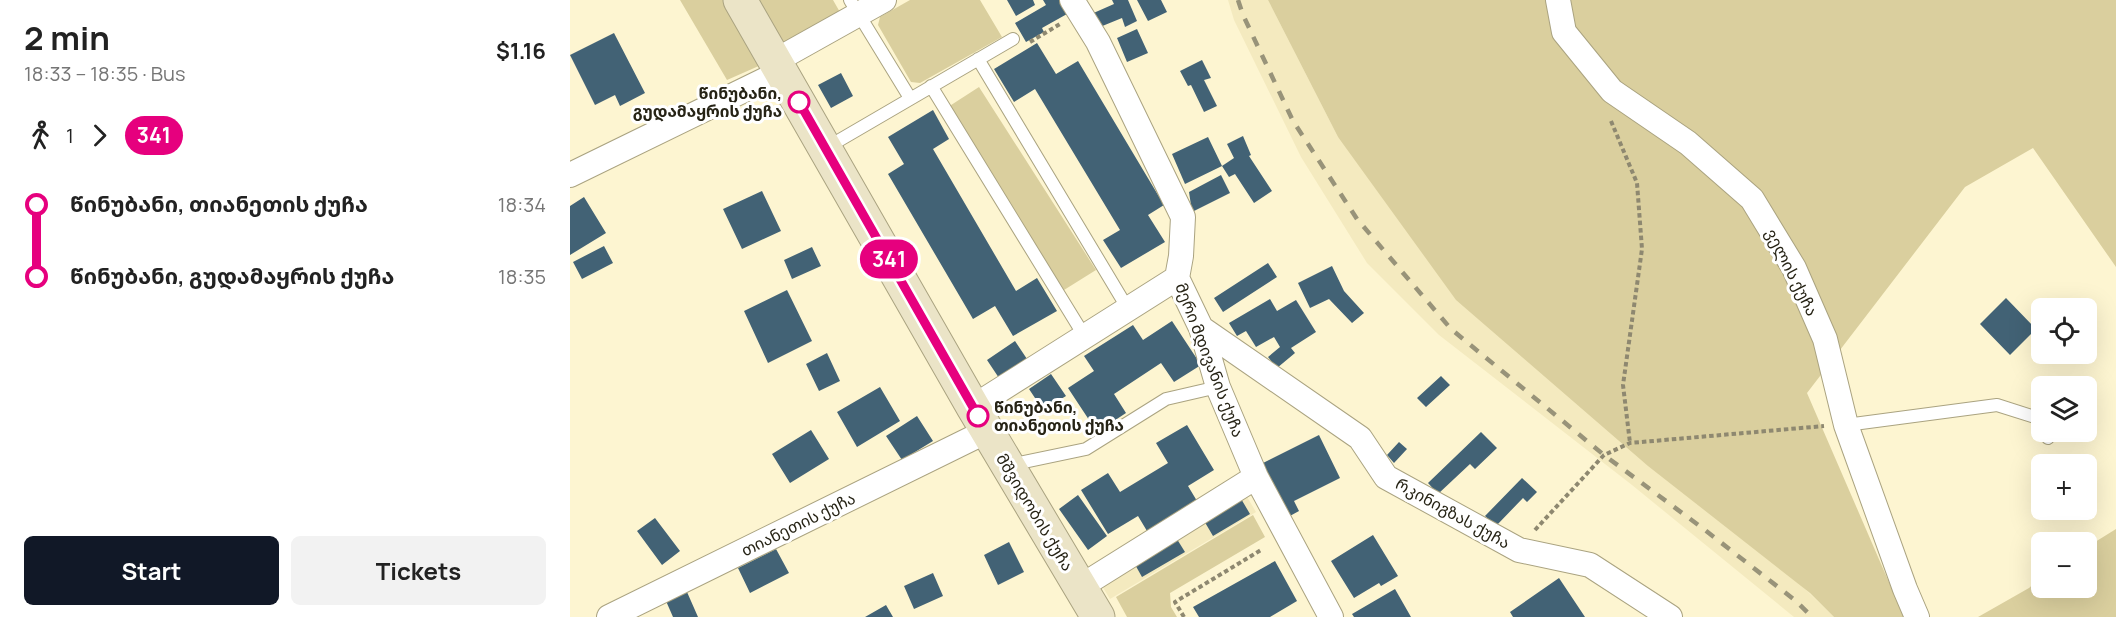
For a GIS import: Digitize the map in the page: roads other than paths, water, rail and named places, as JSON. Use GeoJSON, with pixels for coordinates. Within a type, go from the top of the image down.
{"type":"FeatureCollection","features":[{"type":"Feature","properties":{"kind":"street","name":"მშვიდობის ქუჩა"},"geometry":{"type":"LineString","coordinates":[[740,0],[980,419],[1098,617]]}},
{"type":"Feature","properties":{"kind":"street"},"geometry":{"type":"LineString","coordinates":[[570,176],[778,67],[854,7],[884,0]]}},
{"type":"Feature","properties":{"kind":"street","name":"ველის ქუჩა"},"geometry":{"type":"LineString","coordinates":[[1558,0],[1564,32],[1612,91],[1688,142],[1752,199],[1794,268],[1825,339],[1846,425],[1905,590],[1917,617]]}},
{"type":"Feature","properties":{"kind":"street","name":"მერი მდივანის ქუჩა"},"geometry":{"type":"LineString","coordinates":[[1076,7],[1098,42],[1183,217],[1181,256],[1177,278],[1201,328],[1218,387],[1256,477],[1331,617]]}},
{"type":"Feature","properties":{"kind":"street","name":"თიანეთის ქუჩა"},"geometry":{"type":"LineString","coordinates":[[609,617],[644,610],[980,419],[1085,337],[1177,278]]}},
{"type":"Feature","properties":{"kind":"street","name":"რკინიგზას ქუჩა"},"geometry":{"type":"LineString","coordinates":[[1201,328],[1360,438],[1386,477],[1520,550],[1590,565],[1670,617]]}},
{"type":"Feature","properties":{"kind":"street"},"geometry":{"type":"LineString","coordinates":[[1080,587],[1256,477]]}},
{"type":"Feature","properties":{"kind":"lane"},"geometry":{"type":"LineString","coordinates":[[854,7],[910,98]]}},
{"type":"Feature","properties":{"kind":"lane"},"geometry":{"type":"LineString","coordinates":[[825,149],[1013,39]]}},
{"type":"Feature","properties":{"kind":"lane"},"geometry":{"type":"LineString","coordinates":[[978,59],[1128,309]]}},
{"type":"Feature","properties":{"kind":"lane"},"geometry":{"type":"LineString","coordinates":[[931,86],[1085,337]]}},
{"type":"Feature","properties":{"kind":"lane"},"geometry":{"type":"LineString","coordinates":[[1008,466],[1086,448],[1167,399],[1218,387]]}},
{"type":"Feature","properties":{"kind":"lane"},"geometry":{"type":"LineString","coordinates":[[1846,425],[1997,405],[2031,416]]}},
{"type":"Feature","properties":{"kind":"railway"},"geometry":{"type":"LineString","coordinates":[[1238,0],[1293,121],[1357,219],[1451,329],[1604,455],[1701,527],[1796,601],[1812,617]]}},
{"type":"Feature","properties":{"kind":"place","name":"წინუბანი, გუდამაყრის ქუჩა"},"geometry":{"type":"Point","coordinates":[799,102]}},
{"type":"Feature","properties":{"kind":"place","name":"წინუბანი, თიანეთის ქუჩა"},"geometry":{"type":"Point","coordinates":[978,416]}}]}
